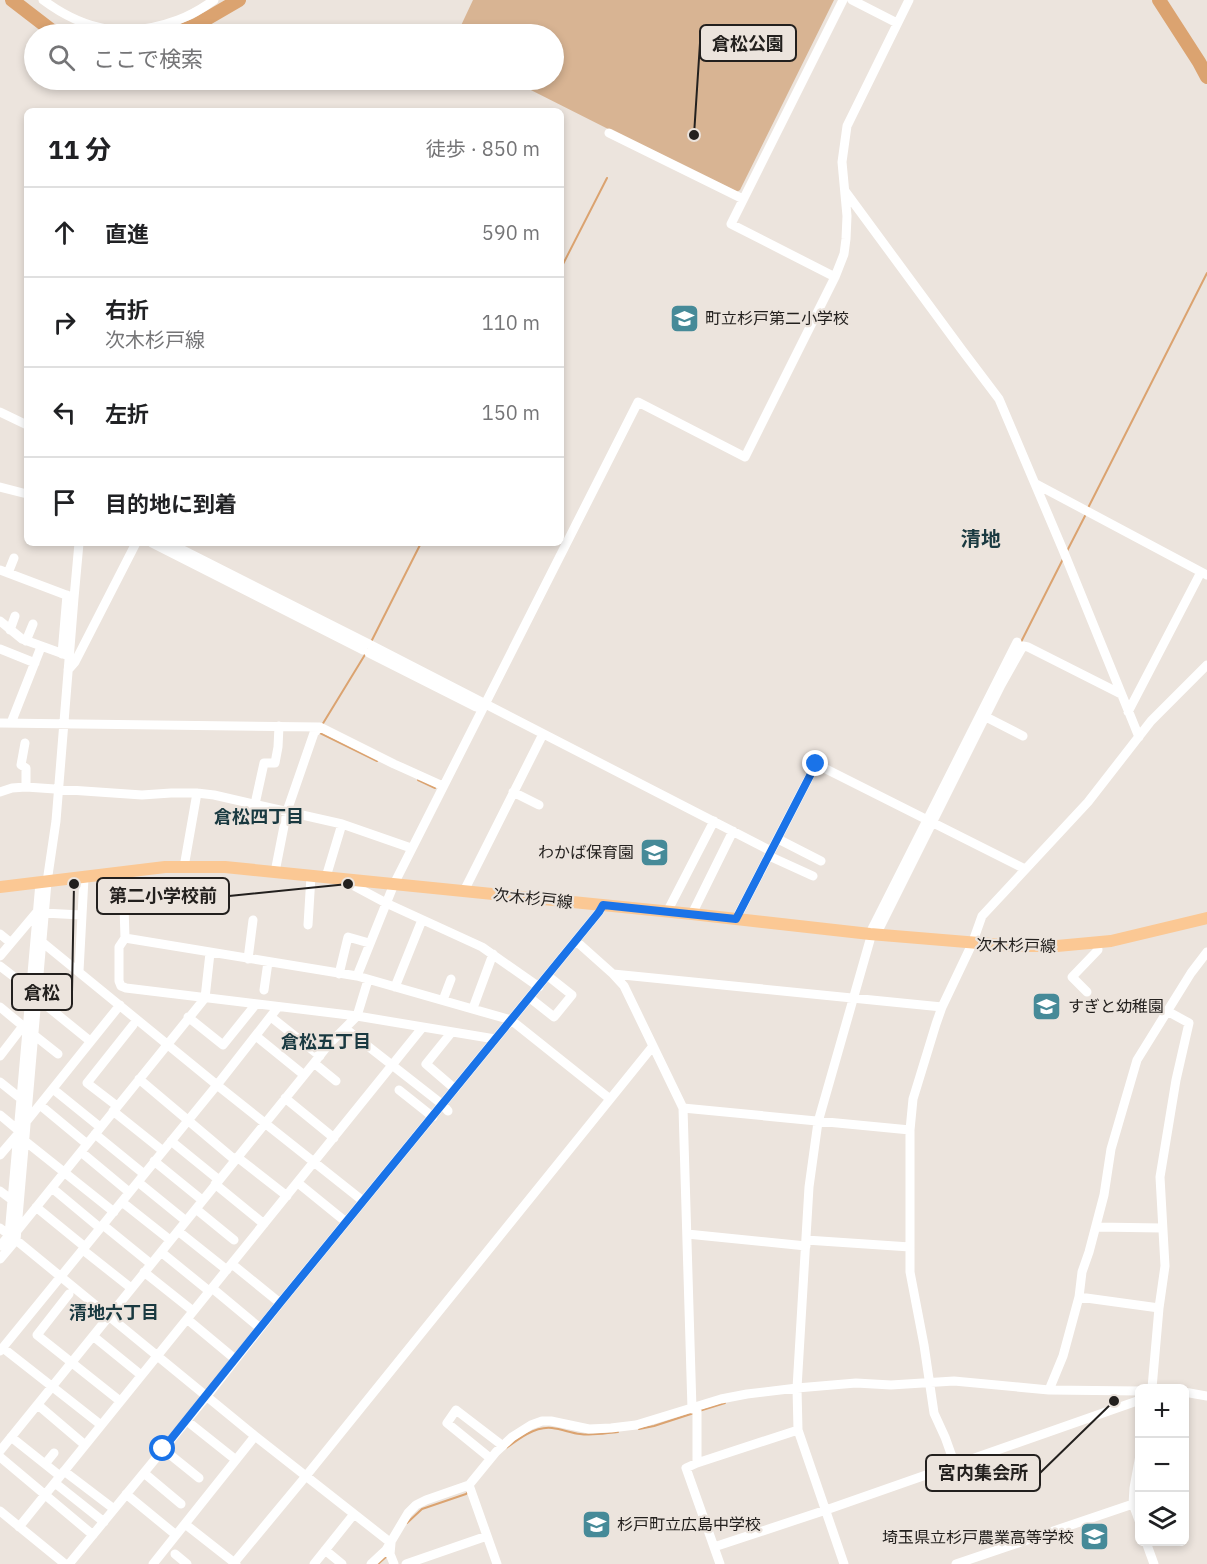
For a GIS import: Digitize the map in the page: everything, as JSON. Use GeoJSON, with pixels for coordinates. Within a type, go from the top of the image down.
{"type":"FeatureCollection","features":[{"type":"Feature","properties":{"kind":"main road","name":"次木杉戸線"},"geometry":{"type":"LineString","coordinates":[[0,887],[165,867],[225,867],[972,944],[1040,947],[1097,943],[1128,938],[1207,918]]}},
{"type":"Feature","properties":{"kind":"street"},"geometry":{"type":"LineString","coordinates":[[43,0],[72,18],[90,24]]}},
{"type":"Feature","properties":{"kind":"street"},"geometry":{"type":"LineString","coordinates":[[163,24],[191,14],[214,0]]}},
{"type":"Feature","properties":{"kind":"street"},"geometry":{"type":"LineString","coordinates":[[836,277],[731,224],[843,0]]}},
{"type":"Feature","properties":{"kind":"street"},"geometry":{"type":"LineString","coordinates":[[852,0],[897,23]]}},
{"type":"Feature","properties":{"kind":"street"},"geometry":{"type":"LineString","coordinates":[[357,976],[411,848],[638,402],[745,457],[836,277],[844,254],[846,239],[847,216],[842,162],[847,126],[909,0]]}},
{"type":"Feature","properties":{"kind":"street"},"geometry":{"type":"LineString","coordinates":[[609,134],[743,199]]}},
{"type":"Feature","properties":{"kind":"street"},"geometry":{"type":"LineString","coordinates":[[844,189],[999,399],[1046,507],[1138,737]]}},
{"type":"Feature","properties":{"kind":"street"},"geometry":{"type":"LineString","coordinates":[[0,412],[24,424]]}},
{"type":"Feature","properties":{"kind":"street"},"geometry":{"type":"LineString","coordinates":[[1036,484],[1204,573],[1128,712]]}},
{"type":"Feature","properties":{"kind":"street"},"geometry":{"type":"LineString","coordinates":[[0,487],[24,493]]}},
{"type":"Feature","properties":{"kind":"street"},"geometry":{"type":"LineString","coordinates":[[1046,507],[1054,493]]}},
{"type":"Feature","properties":{"kind":"street"},"geometry":{"type":"LineString","coordinates":[[0,1246],[14,1235],[25,1026],[43,883],[56,821],[68,670],[65,655],[70,596],[78,546]]}},
{"type":"Feature","properties":{"kind":"street"},"geometry":{"type":"LineString","coordinates":[[68,670],[75,662],[134,546]]}},
{"type":"Feature","properties":{"kind":"street"},"geometry":{"type":"LineString","coordinates":[[158,546],[366,651],[543,734],[714,821],[813,876]]}},
{"type":"Feature","properties":{"kind":"street"},"geometry":{"type":"LineString","coordinates":[[175,546],[367,643],[484,708]]}},
{"type":"Feature","properties":{"kind":"street"},"geometry":{"type":"LineString","coordinates":[[14,558],[3,572],[70,596]]}},
{"type":"Feature","properties":{"kind":"street"},"geometry":{"type":"LineString","coordinates":[[10,630],[15,616]]}},
{"type":"Feature","properties":{"kind":"street"},"geometry":{"type":"LineString","coordinates":[[0,621],[26,641],[65,655]]}},
{"type":"Feature","properties":{"kind":"street"},"geometry":{"type":"LineString","coordinates":[[26,641],[33,624]]}},
{"type":"Feature","properties":{"kind":"street"},"geometry":{"type":"LineString","coordinates":[[844,1564],[798,1430],[797,1388],[809,1186],[818,1122],[870,940],[1017,642]]}},
{"type":"Feature","properties":{"kind":"street"},"geometry":{"type":"LineString","coordinates":[[930,821],[1023,646],[1120,694]]}},
{"type":"Feature","properties":{"kind":"street"},"geometry":{"type":"LineString","coordinates":[[11,723],[41,647]]}},
{"type":"Feature","properties":{"kind":"street"},"geometry":{"type":"LineString","coordinates":[[0,649],[35,663]]}},
{"type":"Feature","properties":{"kind":"street"},"geometry":{"type":"LineString","coordinates":[[955,1465],[934,1413],[910,1272],[910,1130],[913,1099],[942,1007],[972,944],[982,916],[1088,802],[1151,721],[1207,665]]}},
{"type":"Feature","properties":{"kind":"street"},"geometry":{"type":"LineString","coordinates":[[986,717],[1023,736]]}},
{"type":"Feature","properties":{"kind":"street"},"geometry":{"type":"LineString","coordinates":[[0,723],[320,727],[443,786]]}},
{"type":"Feature","properties":{"kind":"street"},"geometry":{"type":"LineString","coordinates":[[255,804],[264,763],[275,763],[279,726]]}},
{"type":"Feature","properties":{"kind":"street"},"geometry":{"type":"LineString","coordinates":[[275,872],[287,811],[314,733],[320,727]]}},
{"type":"Feature","properties":{"kind":"street"},"geometry":{"type":"LineString","coordinates":[[464,891],[543,734]]}},
{"type":"Feature","properties":{"kind":"street"},"geometry":{"type":"LineString","coordinates":[[25,743],[21,765],[26,768],[26,787]]}},
{"type":"Feature","properties":{"kind":"street"},"geometry":{"type":"LineString","coordinates":[[736,919],[816,764],[1025,869]]}},
{"type":"Feature","properties":{"kind":"street"},"geometry":{"type":"LineString","coordinates":[[0,792],[26,787],[142,795],[197,793],[214,795],[342,824],[411,848]]}},
{"type":"Feature","properties":{"kind":"street"},"geometry":{"type":"LineString","coordinates":[[513,792],[539,805]]}},
{"type":"Feature","properties":{"kind":"street"},"geometry":{"type":"LineString","coordinates":[[184,867],[197,793]]}},
{"type":"Feature","properties":{"kind":"street"},"geometry":{"type":"LineString","coordinates":[[667,912],[714,821]]}},
{"type":"Feature","properties":{"kind":"street"},"geometry":{"type":"LineString","coordinates":[[326,877],[342,824]]}},
{"type":"Feature","properties":{"kind":"street"},"geometry":{"type":"LineString","coordinates":[[692,914],[733,831]]}},
{"type":"Feature","properties":{"kind":"street"},"geometry":{"type":"LineString","coordinates":[[778,839],[821,861]]}},
{"type":"Feature","properties":{"kind":"street"},"geometry":{"type":"LineString","coordinates":[[123,873],[125,938],[119,947],[118,981],[121,986],[256,1005],[357,1016],[495,1040]]}},
{"type":"Feature","properties":{"kind":"street"},"geometry":{"type":"LineString","coordinates":[[308,925],[311,876]]}},
{"type":"Feature","properties":{"kind":"street"},"geometry":{"type":"LineString","coordinates":[[79,971],[84,878]]}},
{"type":"Feature","properties":{"kind":"street"},"geometry":{"type":"LineString","coordinates":[[340,879],[422,920],[482,946],[539,987]]}},
{"type":"Feature","properties":{"kind":"street"},"geometry":{"type":"LineString","coordinates":[[0,1511],[67,1564],[207,1396],[232,1370],[235,1359],[433,1117],[445,1108],[455,1089],[603,905]]}},
{"type":"Feature","properties":{"kind":"street"},"geometry":{"type":"LineString","coordinates":[[40,912],[81,915]]}},
{"type":"Feature","properties":{"kind":"street"},"geometry":{"type":"LineString","coordinates":[[26,1122],[42,942],[40,912]]}},
{"type":"Feature","properties":{"kind":"street"},"geometry":{"type":"LineString","coordinates":[[0,956],[40,912]]}},
{"type":"Feature","properties":{"kind":"street"},"geometry":{"type":"LineString","coordinates":[[248,959],[253,920]]}},
{"type":"Feature","properties":{"kind":"street"},"geometry":{"type":"LineString","coordinates":[[395,987],[422,920]]}},
{"type":"Feature","properties":{"kind":"street"},"geometry":{"type":"LineString","coordinates":[[0,934],[11,943]]}},
{"type":"Feature","properties":{"kind":"street"},"geometry":{"type":"LineString","coordinates":[[339,974],[348,937],[369,943]]}},
{"type":"Feature","properties":{"kind":"street"},"geometry":{"type":"LineString","coordinates":[[125,938],[357,976],[511,1020],[610,1099]]}},
{"type":"Feature","properties":{"kind":"street"},"geometry":{"type":"LineString","coordinates":[[576,941],[624,986],[683,1108],[697,1463]]}},
{"type":"Feature","properties":{"kind":"street"},"geometry":{"type":"LineString","coordinates":[[42,942],[363,1201]]}},
{"type":"Feature","properties":{"kind":"street"},"geometry":{"type":"LineString","coordinates":[[1088,992],[1072,977],[1098,950],[1097,943]]}},
{"type":"Feature","properties":{"kind":"street"},"geometry":{"type":"LineString","coordinates":[[0,1259],[14,1235],[205,998],[210,952]]}},
{"type":"Feature","properties":{"kind":"street"},"geometry":{"type":"LineString","coordinates":[[1049,1390],[1063,1356],[1079,1297],[1082,1272],[1104,1195],[1111,1149],[1132,1073],[1137,1060],[1167,1011],[1207,952]]}},
{"type":"Feature","properties":{"kind":"street"},"geometry":{"type":"LineString","coordinates":[[473,1008],[493,954]]}},
{"type":"Feature","properties":{"kind":"street"},"geometry":{"type":"LineString","coordinates":[[264,990],[268,962]]}},
{"type":"Feature","properties":{"kind":"street"},"geometry":{"type":"LineString","coordinates":[[0,966],[30,989]]}},
{"type":"Feature","properties":{"kind":"street"},"geometry":{"type":"LineString","coordinates":[[509,980],[513,968]]}},
{"type":"Feature","properties":{"kind":"street"},"geometry":{"type":"LineString","coordinates":[[613,974],[942,1007]]}},
{"type":"Feature","properties":{"kind":"street"},"geometry":{"type":"LineString","coordinates":[[530,998],[554,1017],[572,995],[548,975]]}},
{"type":"Feature","properties":{"kind":"street"},"geometry":{"type":"LineString","coordinates":[[443,1000],[451,979]]}},
{"type":"Feature","properties":{"kind":"street"},"geometry":{"type":"LineString","coordinates":[[0,1451],[6,1439],[38,1405],[329,1044],[357,1016],[368,980]]}},
{"type":"Feature","properties":{"kind":"street"},"geometry":{"type":"LineString","coordinates":[[37,998],[90,1041]]}},
{"type":"Feature","properties":{"kind":"street"},"geometry":{"type":"LineString","coordinates":[[14,1235],[12,1200],[20,1135],[26,1122],[120,1005]]}},
{"type":"Feature","properties":{"kind":"street"},"geometry":{"type":"LineString","coordinates":[[188,1017],[223,1045],[256,1005]]}},
{"type":"Feature","properties":{"kind":"street"},"geometry":{"type":"LineString","coordinates":[[0,1007],[25,1026]]}},
{"type":"Feature","properties":{"kind":"street"},"geometry":{"type":"LineString","coordinates":[[101,1425],[2,1345],[114,1212],[278,1007]]}},
{"type":"Feature","properties":{"kind":"street"},"geometry":{"type":"LineString","coordinates":[[1152,1384],[1165,1266],[1160,1177],[1176,1080],[1189,1023],[1167,1011]]}},
{"type":"Feature","properties":{"kind":"street"},"geometry":{"type":"LineString","coordinates":[[271,1017],[336,1081]]}},
{"type":"Feature","properties":{"kind":"street"},"geometry":{"type":"LineString","coordinates":[[133,1025],[87,1083],[163,1151]]}},
{"type":"Feature","properties":{"kind":"street"},"geometry":{"type":"LineString","coordinates":[[0,1056],[3,1046],[25,1026]]}},
{"type":"Feature","properties":{"kind":"street"},"geometry":{"type":"LineString","coordinates":[[19,1527],[422,1028]]}},
{"type":"Feature","properties":{"kind":"street"},"geometry":{"type":"LineString","coordinates":[[346,1029],[445,1108]]}},
{"type":"Feature","properties":{"kind":"street"},"geometry":{"type":"LineString","coordinates":[[451,1033],[426,1064],[455,1089]]}},
{"type":"Feature","properties":{"kind":"street"},"geometry":{"type":"LineString","coordinates":[[34,1035],[58,1054]]}},
{"type":"Feature","properties":{"kind":"street"},"geometry":{"type":"LineString","coordinates":[[256,1036],[304,1075]]}},
{"type":"Feature","properties":{"kind":"street"},"geometry":{"type":"LineString","coordinates":[[185,1524],[234,1564],[653,1046]]}},
{"type":"Feature","properties":{"kind":"street"},"geometry":{"type":"LineString","coordinates":[[139,1079],[236,1159],[287,1196]]}},
{"type":"Feature","properties":{"kind":"street"},"geometry":{"type":"LineString","coordinates":[[0,1082],[20,1098]]}},
{"type":"Feature","properties":{"kind":"street"},"geometry":{"type":"LineString","coordinates":[[53,1089],[186,1221]]}},
{"type":"Feature","properties":{"kind":"street"},"geometry":{"type":"LineString","coordinates":[[399,1090],[433,1117]]}},
{"type":"Feature","properties":{"kind":"street"},"geometry":{"type":"LineString","coordinates":[[285,1098],[334,1138]]}},
{"type":"Feature","properties":{"kind":"street"},"geometry":{"type":"LineString","coordinates":[[40,1105],[129,1192]]}},
{"type":"Feature","properties":{"kind":"street"},"geometry":{"type":"LineString","coordinates":[[683,1108],[910,1130]]}},
{"type":"Feature","properties":{"kind":"street"},"geometry":{"type":"LineString","coordinates":[[0,1115],[20,1135],[114,1212]]}},
{"type":"Feature","properties":{"kind":"street"},"geometry":{"type":"LineString","coordinates":[[0,1155],[20,1135]]}},
{"type":"Feature","properties":{"kind":"street"},"geometry":{"type":"LineString","coordinates":[[171,1141],[264,1224]]}},
{"type":"Feature","properties":{"kind":"street"},"geometry":{"type":"LineString","coordinates":[[154,1161],[202,1200]]}},
{"type":"Feature","properties":{"kind":"street"},"geometry":{"type":"LineString","coordinates":[[297,1183],[346,1222]]}},
{"type":"Feature","properties":{"kind":"street"},"geometry":{"type":"LineString","coordinates":[[52,1188],[151,1264]]}},
{"type":"Feature","properties":{"kind":"street"},"geometry":{"type":"LineString","coordinates":[[0,1191],[12,1200]]}},
{"type":"Feature","properties":{"kind":"street"},"geometry":{"type":"LineString","coordinates":[[122,1202],[170,1240]]}},
{"type":"Feature","properties":{"kind":"street"},"geometry":{"type":"LineString","coordinates":[[36,1208],[131,1288]]}},
{"type":"Feature","properties":{"kind":"street"},"geometry":{"type":"LineString","coordinates":[[196,1209],[234,1240]]}},
{"type":"Feature","properties":{"kind":"street"},"geometry":{"type":"LineString","coordinates":[[1096,1227],[1162,1228]]}},
{"type":"Feature","properties":{"kind":"street"},"geometry":{"type":"LineString","coordinates":[[0,1228],[14,1235],[255,1436],[390,1543]]}},
{"type":"Feature","properties":{"kind":"street"},"geometry":{"type":"LineString","coordinates":[[178,1231],[280,1303]]}},
{"type":"Feature","properties":{"kind":"street"},"geometry":{"type":"LineString","coordinates":[[687,1234],[806,1243],[910,1247]]}},
{"type":"Feature","properties":{"kind":"street"},"geometry":{"type":"LineString","coordinates":[[161,1252],[260,1328]]}},
{"type":"Feature","properties":{"kind":"street"},"geometry":{"type":"LineString","coordinates":[[144,1272],[235,1359]]}},
{"type":"Feature","properties":{"kind":"street"},"geometry":{"type":"LineString","coordinates":[[69,1294],[37,1335],[120,1401]]}},
{"type":"Feature","properties":{"kind":"street"},"geometry":{"type":"LineString","coordinates":[[1079,1297],[1159,1308]]}},
{"type":"Feature","properties":{"kind":"street"},"geometry":{"type":"LineString","coordinates":[[93,1336],[141,1375]]}},
{"type":"Feature","properties":{"kind":"street"},"geometry":{"type":"LineString","coordinates":[[371,1564],[386,1550],[408,1512],[416,1505],[469,1485],[502,1446],[522,1430],[542,1421],[589,1429],[636,1425],[747,1394],[856,1383],[954,1381],[1049,1390],[1135,1391]]}},
{"type":"Feature","properties":{"kind":"street"},"geometry":{"type":"LineString","coordinates":[[1189,1393],[1207,1396]]}},
{"type":"Feature","properties":{"kind":"street"},"geometry":{"type":"LineString","coordinates":[[714,1547],[1135,1402]]}},
{"type":"Feature","properties":{"kind":"street"},"geometry":{"type":"LineString","coordinates":[[38,1405],[85,1445]]}},
{"type":"Feature","properties":{"kind":"street"},"geometry":{"type":"LineString","coordinates":[[490,1458],[447,1423],[456,1410],[502,1446]]}},
{"type":"Feature","properties":{"kind":"street"},"geometry":{"type":"LineString","coordinates":[[187,1421],[236,1460]]}},
{"type":"Feature","properties":{"kind":"street"},"geometry":{"type":"LineString","coordinates":[[720,1564],[686,1468],[798,1430]]}},
{"type":"Feature","properties":{"kind":"street"},"geometry":{"type":"LineString","coordinates":[[158,1562],[176,1535],[255,1436]]}},
{"type":"Feature","properties":{"kind":"street"},"geometry":{"type":"LineString","coordinates":[[6,1439],[114,1509]]}},
{"type":"Feature","properties":{"kind":"street"},"geometry":{"type":"LineString","coordinates":[[163,1449],[199,1478]]}},
{"type":"Feature","properties":{"kind":"street"},"geometry":{"type":"LineString","coordinates":[[45,1464],[54,1453]]}},
{"type":"Feature","properties":{"kind":"street"},"geometry":{"type":"LineString","coordinates":[[0,1457],[93,1535]]}},
{"type":"Feature","properties":{"kind":"street"},"geometry":{"type":"LineString","coordinates":[[144,1473],[181,1504]]}},
{"type":"Feature","properties":{"kind":"street"},"geometry":{"type":"LineString","coordinates":[[60,1476],[104,1522]]}},
{"type":"Feature","properties":{"kind":"street"},"geometry":{"type":"LineString","coordinates":[[1135,1482],[1133,1504],[1135,1509]]}},
{"type":"Feature","properties":{"kind":"street"},"geometry":{"type":"LineString","coordinates":[[469,1485],[497,1564]]}},
{"type":"Feature","properties":{"kind":"street"},"geometry":{"type":"LineString","coordinates":[[126,1494],[176,1535]]}},
{"type":"Feature","properties":{"kind":"street"},"geometry":{"type":"LineString","coordinates":[[956,1564],[1133,1504]]}},
{"type":"Feature","properties":{"kind":"street"},"geometry":{"type":"LineString","coordinates":[[314,1564],[354,1514]]}},
{"type":"Feature","properties":{"kind":"street"},"geometry":{"type":"LineString","coordinates":[[406,1564],[488,1536]]}},
{"type":"Feature","properties":{"kind":"street"},"geometry":{"type":"LineString","coordinates":[[390,1543],[390,1554],[394,1564]]}},
{"type":"Feature","properties":{"kind":"street"},"geometry":{"type":"LineString","coordinates":[[1147,1546],[1154,1564]]}},
{"type":"Feature","properties":{"kind":"street"},"geometry":{"type":"LineString","coordinates":[[325,1550],[342,1564]]}},
{"type":"Feature","properties":{"kind":"street"},"geometry":{"type":"LineString","coordinates":[[176,1554],[187,1564]]}},
{"type":"Feature","properties":{"kind":"shaded area"},"geometry":{"type":"Polygon","coordinates":[[[473,0],[834,0],[740,190],[735,193],[531,90],[564,90],[564,24],[462,24],[473,0]]]}},
{"type":"Feature","properties":{"kind":"waterway"},"geometry":{"type":"LineString","coordinates":[[12,0],[43,24]]}},
{"type":"Feature","properties":{"kind":"waterway"},"geometry":{"type":"LineString","coordinates":[[198,24],[239,0]]}},
{"type":"Feature","properties":{"kind":"waterway"},"geometry":{"type":"LineString","coordinates":[[1159,0],[1207,77]]}},
{"type":"Feature","properties":{"kind":"waterway"},"geometry":{"type":"LineString","coordinates":[[564,262],[607,178]]}},
{"type":"Feature","properties":{"kind":"waterway"},"geometry":{"type":"LineString","coordinates":[[1088,508],[1207,273]]}},
{"type":"Feature","properties":{"kind":"waterway"},"geometry":{"type":"LineString","coordinates":[[1067,551],[1086,514]]}},
{"type":"Feature","properties":{"kind":"waterway"},"geometry":{"type":"LineString","coordinates":[[371,642],[419,546]]}},
{"type":"Feature","properties":{"kind":"waterway"},"geometry":{"type":"LineString","coordinates":[[1021,642],[1063,559]]}},
{"type":"Feature","properties":{"kind":"waterway"},"geometry":{"type":"LineString","coordinates":[[322,725],[366,653]]}},
{"type":"Feature","properties":{"kind":"waterway"},"geometry":{"type":"LineString","coordinates":[[318,732],[377,761]]}},
{"type":"Feature","properties":{"kind":"waterway"},"geometry":{"type":"LineString","coordinates":[[418,780],[435,788]]}},
{"type":"Feature","properties":{"kind":"waterway"},"geometry":{"type":"LineString","coordinates":[[699,1411],[725,1403]]}},
{"type":"Feature","properties":{"kind":"waterway"},"geometry":{"type":"LineString","coordinates":[[639,1429],[694,1413]]}},
{"type":"Feature","properties":{"kind":"waterway"},"geometry":{"type":"LineString","coordinates":[[505,1449],[515,1441],[539,1429],[556,1429],[585,1435],[618,1432]]}},
{"type":"Feature","properties":{"kind":"waterway"},"geometry":{"type":"LineString","coordinates":[[407,1523],[422,1509],[468,1492]]}},
{"type":"Feature","properties":{"kind":"waterway"},"geometry":{"type":"LineString","coordinates":[[378,1564],[387,1556]]}},
{"type":"Feature","properties":{"kind":"place","name":"倉松公園"},"geometry":{"type":"Point","coordinates":[694,135]}},
{"type":"Feature","properties":{"kind":"place","name":"町立杉戸第二小学校"},"geometry":{"type":"Point","coordinates":[684,318]}},
{"type":"Feature","properties":{"kind":"place","name":"わかば保育園"},"geometry":{"type":"Point","coordinates":[655,852]}},
{"type":"Feature","properties":{"kind":"place","name":"倉松"},"geometry":{"type":"Point","coordinates":[74,884]}},
{"type":"Feature","properties":{"kind":"place","name":"第二小学校前"},"geometry":{"type":"Point","coordinates":[348,884]}},
{"type":"Feature","properties":{"kind":"place","name":"すぎと幼稚園"},"geometry":{"type":"Point","coordinates":[1047,1006]}},
{"type":"Feature","properties":{"kind":"place","name":"宮内集会所"},"geometry":{"type":"Point","coordinates":[1114,1401]}},
{"type":"Feature","properties":{"kind":"place","name":"杉戸町立広島中学校"},"geometry":{"type":"Point","coordinates":[596,1524]}},
{"type":"Feature","properties":{"kind":"place","name":"埼玉県立杉戸農業高等学校"},"geometry":{"type":"Point","coordinates":[1095,1537]}},
{"type":"Feature","properties":{"kind":"district","name":"清地"},"geometry":{"type":"Point","coordinates":[981,539]}},
{"type":"Feature","properties":{"kind":"district","name":"倉松四丁目"},"geometry":{"type":"Point","coordinates":[259,817]}},
{"type":"Feature","properties":{"kind":"district","name":"倉松五丁目"},"geometry":{"type":"Point","coordinates":[326,1042]}},
{"type":"Feature","properties":{"kind":"district","name":"清地六丁目"},"geometry":{"type":"Point","coordinates":[114,1313]}},
{"type":"Feature","properties":{"kind":"route"},"geometry":{"type":"LineString","coordinates":[[163,1449],[539,987],[603,905],[736,919],[816,764]]}}]}
